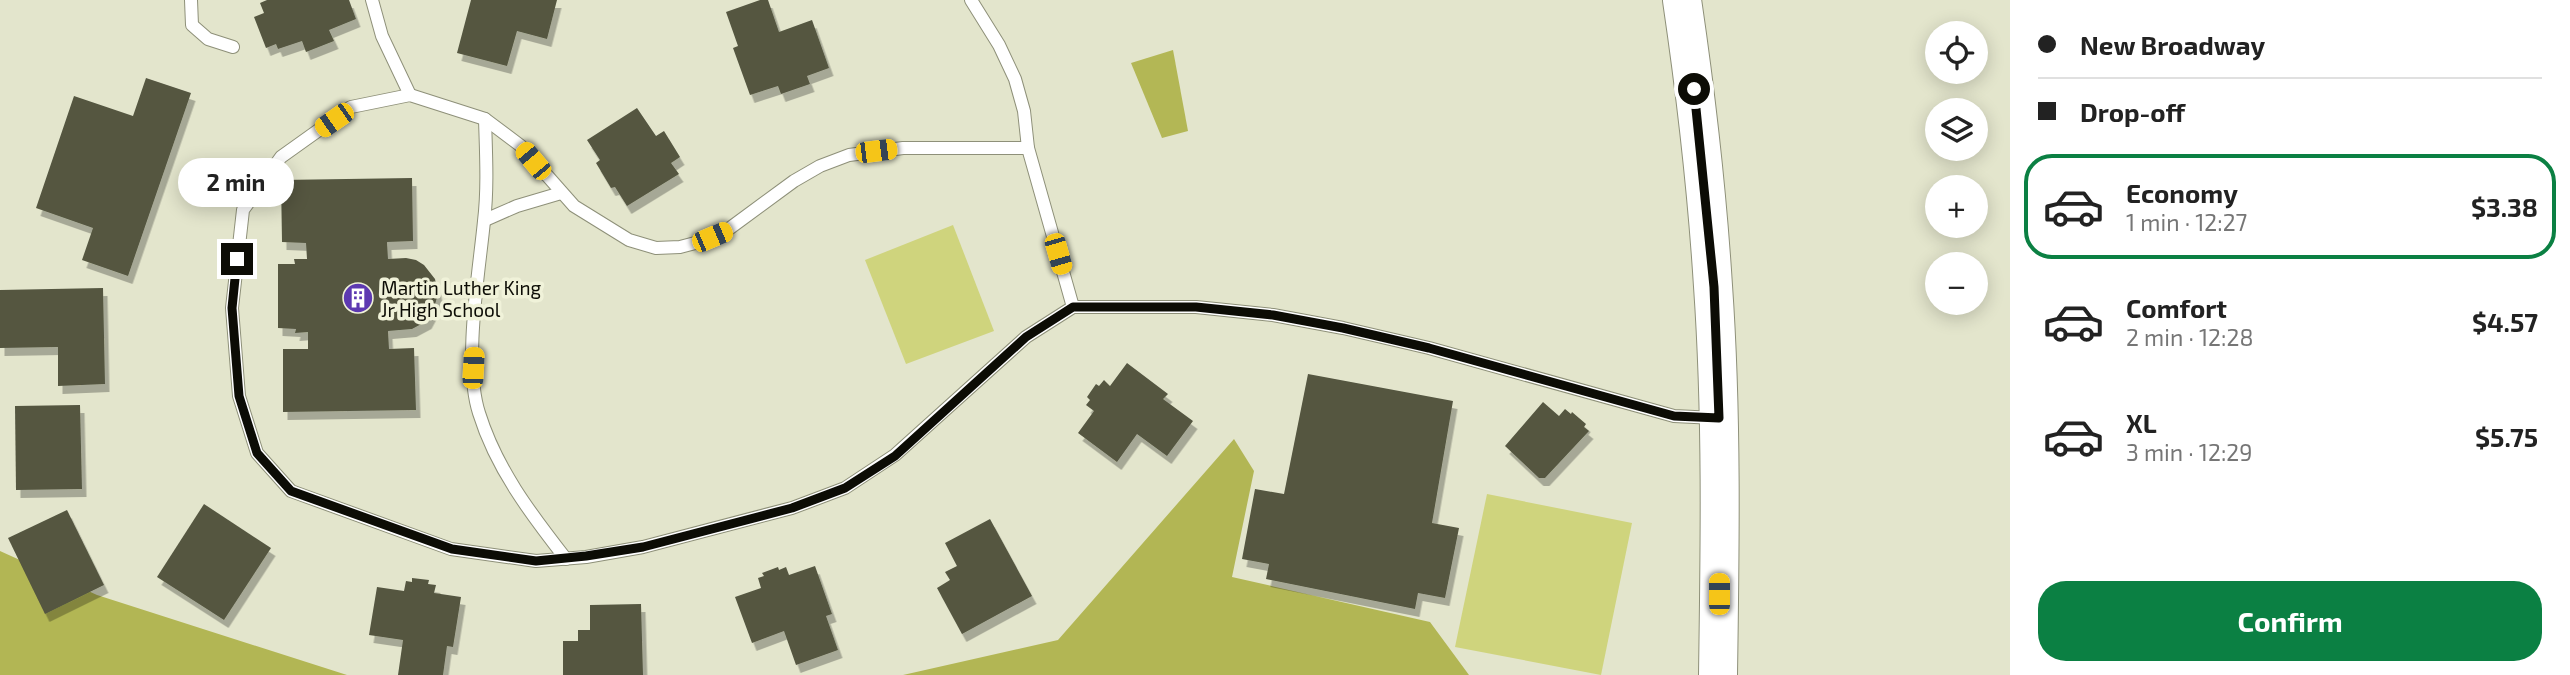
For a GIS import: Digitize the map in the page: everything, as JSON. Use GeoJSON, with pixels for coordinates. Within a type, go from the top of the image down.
{"type":"FeatureCollection","features":[{"type":"Feature","properties":{"kind":"main road"},"geometry":{"type":"LineString","coordinates":[[1682,0],[1700,135],[1714,287],[1719,418],[1718,675]]}},
{"type":"Feature","properties":{"kind":"lane"},"geometry":{"type":"LineString","coordinates":[[191,0],[192,25],[208,39],[233,47]]}},
{"type":"Feature","properties":{"kind":"lane"},"geometry":{"type":"LineString","coordinates":[[372,0],[383,36],[410,95]]}},
{"type":"Feature","properties":{"kind":"lane"},"geometry":{"type":"LineString","coordinates":[[971,0],[999,45],[1014,79],[1024,111],[1028,148],[1073,307]]}},
{"type":"Feature","properties":{"kind":"lane"},"geometry":{"type":"LineString","coordinates":[[1028,148],[903,148],[849,155],[820,166],[794,181],[726,231],[680,247],[656,248],[629,240],[574,206],[521,146],[485,119],[410,95],[351,107],[281,157],[243,210],[232,308],[239,396],[257,453],[291,491],[452,549],[536,561],[643,547],[792,508],[845,488],[895,456],[1026,337],[1073,307],[1196,307],[1273,315],[1429,348],[1674,416],[1719,418]]}},
{"type":"Feature","properties":{"kind":"lane"},"geometry":{"type":"LineString","coordinates":[[485,119],[485,220],[479,251],[473,368],[478,410],[493,450],[515,491],[566,559]]}},
{"type":"Feature","properties":{"kind":"lane"},"geometry":{"type":"LineString","coordinates":[[485,220],[561,192]]}},
{"type":"Feature","properties":{"kind":"shaded area"},"geometry":{"type":"Polygon","coordinates":[[[1173,50],[1188,131],[1162,138],[1131,63],[1173,50]]]}},
{"type":"Feature","properties":{"kind":"shaded area"},"geometry":{"type":"Polygon","coordinates":[[[953,225],[994,331],[906,364],[865,260],[953,225]]]}},
{"type":"Feature","properties":{"kind":"shaded area"},"geometry":{"type":"Polygon","coordinates":[[[1234,439],[1254,471],[1232,577],[1430,622],[1469,675],[903,675],[1058,640],[1234,439]]]}},
{"type":"Feature","properties":{"kind":"shaded area"},"geometry":{"type":"Polygon","coordinates":[[[1487,494],[1632,523],[1601,675],[1455,647],[1487,494]]]}},
{"type":"Feature","properties":{"kind":"shaded area"},"geometry":{"type":"Polygon","coordinates":[[[0,551],[97,595],[347,675],[0,675],[0,551]]]}},
{"type":"Feature","properties":{"kind":"building"},"geometry":{"type":"Polygon","coordinates":[[[267,0],[349,0],[356,19],[329,30],[334,41],[306,52],[302,41],[278,49],[276,44],[266,48],[254,17],[264,13],[260,3],[267,0]]]}},
{"type":"Feature","properties":{"kind":"building"},"geometry":{"type":"Polygon","coordinates":[[[471,0],[557,0],[547,39],[517,31],[507,66],[457,53],[471,0]]]}},
{"type":"Feature","properties":{"kind":"building"},"geometry":{"type":"Polygon","coordinates":[[[760,0],[768,0],[779,32],[812,20],[829,68],[807,76],[810,84],[781,94],[778,86],[750,95],[733,48],[738,46],[726,12],[760,0]]]}},
{"type":"Feature","properties":{"kind":"building"},"geometry":{"type":"Polygon","coordinates":[[[146,78],[191,93],[128,276],[82,260],[93,228],[36,208],[74,96],[133,116],[146,78]]]}},
{"type":"Feature","properties":{"kind":"building"},"geometry":{"type":"Polygon","coordinates":[[[637,108],[656,136],[664,131],[680,157],[671,163],[679,174],[627,206],[615,187],[611,188],[596,163],[600,160],[587,140],[637,108]]]}},
{"type":"Feature","properties":{"kind":"building","name":"Martin Luther King Jr High School"},"geometry":{"type":"Polygon","coordinates":[[[412,178],[413,241],[387,242],[388,259],[406,258],[424,265],[435,279],[438,294],[427,321],[412,329],[388,331],[389,349],[414,348],[416,410],[283,412],[283,349],[308,349],[308,332],[295,333],[296,329],[278,328],[278,264],[295,264],[294,259],[307,259],[306,243],[282,242],[281,180],[412,178]]]}},
{"type":"Feature","properties":{"kind":"building"},"geometry":{"type":"Polygon","coordinates":[[[103,288],[105,384],[58,386],[58,347],[0,348],[0,290],[103,288]]]}},
{"type":"Feature","properties":{"kind":"building"},"geometry":{"type":"Polygon","coordinates":[[[1127,363],[1168,394],[1163,399],[1193,421],[1167,456],[1137,434],[1117,462],[1078,433],[1094,411],[1086,405],[1090,400],[1087,397],[1096,384],[1099,386],[1104,380],[1110,386],[1127,363]]]}},
{"type":"Feature","properties":{"kind":"building"},"geometry":{"type":"Polygon","coordinates":[[[1308,374],[1453,401],[1432,523],[1459,528],[1445,598],[1418,593],[1415,609],[1266,579],[1269,564],[1242,559],[1255,489],[1284,494],[1308,374]]]}},
{"type":"Feature","properties":{"kind":"building"},"geometry":{"type":"Polygon","coordinates":[[[1543,402],[1559,416],[1565,409],[1571,414],[1572,412],[1586,424],[1584,427],[1589,431],[1545,478],[1539,478],[1505,446],[1543,402]]]}},
{"type":"Feature","properties":{"kind":"building"},"geometry":{"type":"Polygon","coordinates":[[[80,405],[82,489],[16,490],[15,406],[80,405]]]}},
{"type":"Feature","properties":{"kind":"building"},"geometry":{"type":"Polygon","coordinates":[[[204,504],[271,548],[224,620],[157,577],[204,504]]]}},
{"type":"Feature","properties":{"kind":"building"},"geometry":{"type":"Polygon","coordinates":[[[67,510],[104,585],[45,614],[8,538],[67,510]]]}},
{"type":"Feature","properties":{"kind":"building"},"geometry":{"type":"Polygon","coordinates":[[[990,519],[1032,596],[962,634],[937,588],[950,580],[945,572],[957,566],[945,543],[990,519]]]}},
{"type":"Feature","properties":{"kind":"building"},"geometry":{"type":"Polygon","coordinates":[[[815,566],[832,614],[826,616],[838,650],[796,665],[784,631],[752,643],[735,597],[761,588],[758,578],[764,576],[762,573],[786,567],[789,575],[815,566]]]}},
{"type":"Feature","properties":{"kind":"building"},"geometry":{"type":"Polygon","coordinates":[[[412,578],[429,580],[428,584],[436,585],[434,593],[461,597],[453,647],[447,646],[443,675],[398,675],[403,640],[369,635],[377,587],[404,591],[406,581],[412,582],[412,578]]]}},
{"type":"Feature","properties":{"kind":"building"},"geometry":{"type":"Polygon","coordinates":[[[641,604],[643,675],[563,675],[563,641],[578,641],[578,630],[590,630],[590,605],[641,604]]]}},
{"type":"Feature","properties":{"kind":"place","name":"Martin Luther King Jr High School"},"geometry":{"type":"Point","coordinates":[358,298]}},
{"type":"Feature","properties":{"kind":"route"},"geometry":{"type":"LineString","coordinates":[[237,259],[232,308],[239,396],[257,453],[291,491],[452,549],[536,561],[586,556],[643,547],[709,530],[792,508],[845,488],[895,456],[1026,337],[1073,307],[1196,307],[1273,315],[1429,348],[1674,416],[1719,418],[1714,287],[1694,89]]}}]}
